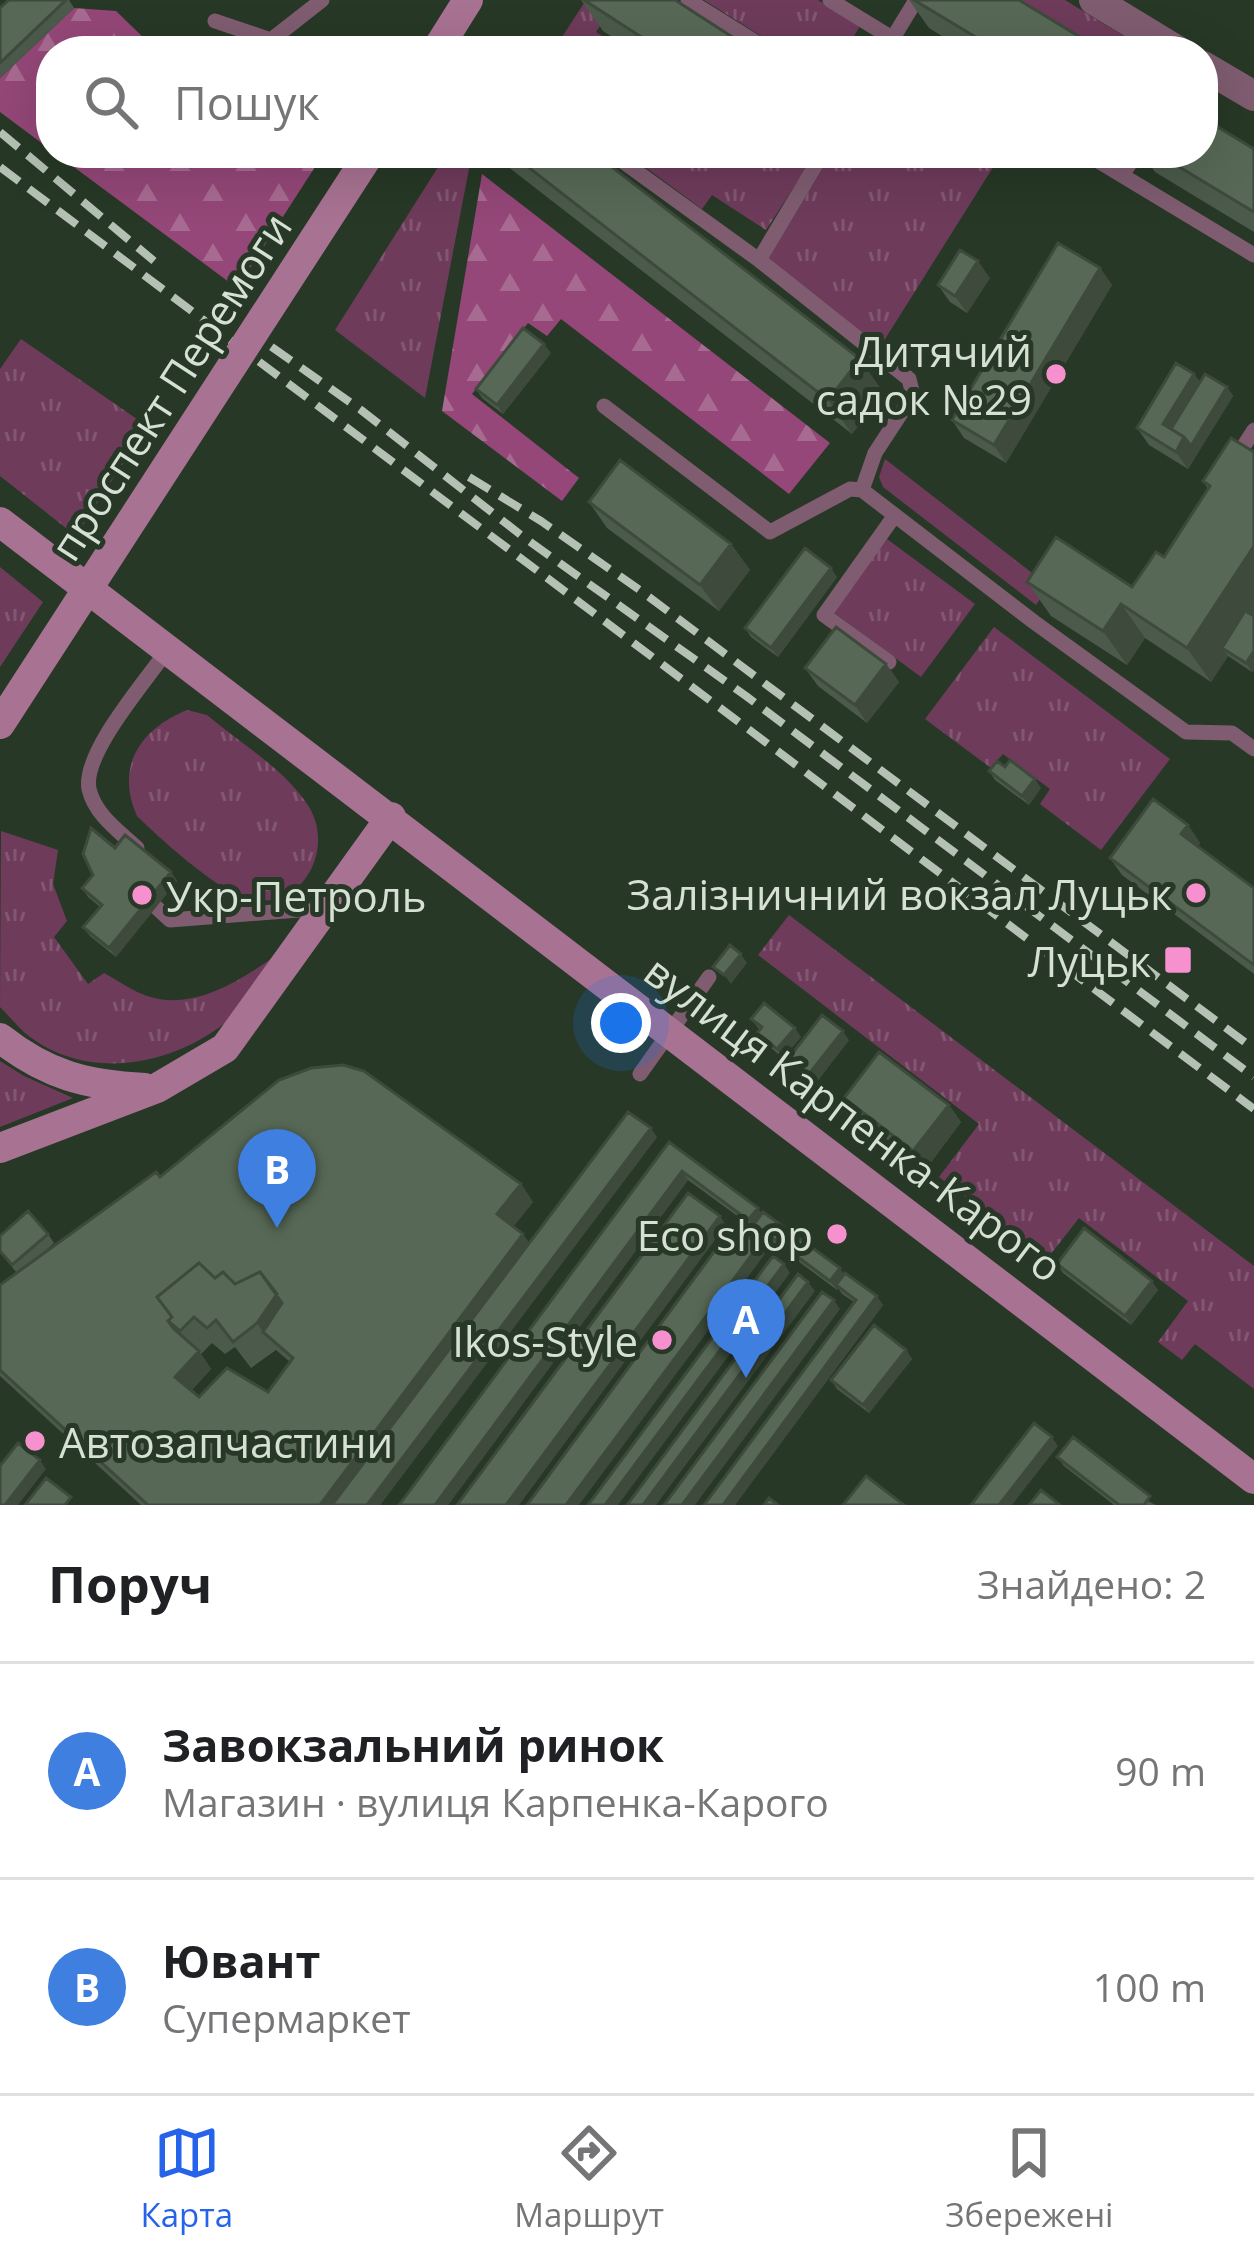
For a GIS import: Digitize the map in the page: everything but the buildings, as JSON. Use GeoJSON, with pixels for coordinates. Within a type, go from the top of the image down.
{"type":"FeatureCollection","features":[{"type":"Feature","properties":{"kind":"main road"},"geometry":{"type":"LineString","coordinates":[[446,36],[469,0]]}},
{"type":"Feature","properties":{"kind":"main road","name":"проспект Перемоги"},"geometry":{"type":"LineString","coordinates":[[0,724],[360,168]]}},
{"type":"Feature","properties":{"kind":"main road","name":"вулиця Карпенка-Карого"},"geometry":{"type":"LineString","coordinates":[[0,522],[1254,1479]]}},
{"type":"Feature","properties":{"kind":"main road"},"geometry":{"type":"LineString","coordinates":[[0,1148],[157,1088],[225,1048],[391,818]]}},
{"type":"Feature","properties":{"kind":"main road"},"geometry":{"type":"LineString","coordinates":[[0,1038],[32,1063],[94,1085],[157,1088]]}},
{"type":"Feature","properties":{"kind":"street"},"geometry":{"type":"LineString","coordinates":[[1094,0],[1153,36]]}},
{"type":"Feature","properties":{"kind":"street"},"geometry":{"type":"LineString","coordinates":[[1218,75],[1254,96]]}},
{"type":"Feature","properties":{"kind":"lane"},"geometry":{"type":"LineString","coordinates":[[276,36],[322,0]]}},
{"type":"Feature","properties":{"kind":"lane"},"geometry":{"type":"LineString","coordinates":[[688,0],[746,36]]}},
{"type":"Feature","properties":{"kind":"lane"},"geometry":{"type":"LineString","coordinates":[[830,0],[877,36]]}},
{"type":"Feature","properties":{"kind":"lane"},"geometry":{"type":"LineString","coordinates":[[894,36],[916,0]]}},
{"type":"Feature","properties":{"kind":"lane"},"geometry":{"type":"LineString","coordinates":[[215,21],[259,36]]}},
{"type":"Feature","properties":{"kind":"lane"},"geometry":{"type":"LineString","coordinates":[[632,168],[759,260],[909,379],[913,395],[875,453],[862,490]]}},
{"type":"Feature","properties":{"kind":"lane"},"geometry":{"type":"LineString","coordinates":[[759,260],[815,168]]}},
{"type":"Feature","properties":{"kind":"lane"},"geometry":{"type":"LineString","coordinates":[[1109,168],[1254,255]]}},
{"type":"Feature","properties":{"kind":"lane"},"geometry":{"type":"LineString","coordinates":[[1122,176],[1127,168]]}},
{"type":"Feature","properties":{"kind":"lane"},"geometry":{"type":"LineString","coordinates":[[604,406],[770,532],[850,489],[862,490],[1186,732],[1232,733],[1254,749]]}},
{"type":"Feature","properties":{"kind":"lane"},"geometry":{"type":"LineString","coordinates":[[889,662],[824,615],[895,515]]}},
{"type":"Feature","properties":{"kind":"lane"},"geometry":{"type":"LineString","coordinates":[[168,649],[92,758],[88,787],[99,813],[138,848],[142,895],[170,920],[327,908]]}},
{"type":"Feature","properties":{"kind":"lane"},"geometry":{"type":"LineString","coordinates":[[640,1074],[709,977]]}},
{"type":"Feature","properties":{"kind":"green space"},"geometry":{"type":"Polygon","coordinates":[[[586,0],[617,0],[596,32],[602,36],[563,36],[586,0]]]}},
{"type":"Feature","properties":{"kind":"green space"},"geometry":{"type":"Polygon","coordinates":[[[704,0],[818,0],[860,26],[854,36],[761,36],[704,0]]]}},
{"type":"Feature","properties":{"kind":"green space"},"geometry":{"type":"Polygon","coordinates":[[[1016,0],[1065,0],[1124,36],[1075,36],[1016,0]]]}},
{"type":"Feature","properties":{"kind":"green space"},"geometry":{"type":"Polygon","coordinates":[[[74,8],[116,11],[142,36],[44,36],[74,8]]]}},
{"type":"Feature","properties":{"kind":"green space"},"geometry":{"type":"Polygon","coordinates":[[[36,44],[36,139],[0,112],[0,78],[36,44]]]}},
{"type":"Feature","properties":{"kind":"green space"},"geometry":{"type":"Polygon","coordinates":[[[75,168],[314,168],[237,288],[75,168]]]}},
{"type":"Feature","properties":{"kind":"green space"},"geometry":{"type":"Polygon","coordinates":[[[438,168],[469,168],[425,398],[335,330],[438,168]]]}},
{"type":"Feature","properties":{"kind":"green space"},"geometry":{"type":"Polygon","coordinates":[[[646,168],[806,168],[766,230],[712,195],[702,209],[646,168]]]}},
{"type":"Feature","properties":{"kind":"green space"},"geometry":{"type":"Polygon","coordinates":[[[823,168],[993,168],[880,347],[768,259],[823,168]]]}},
{"type":"Feature","properties":{"kind":"green space"},"geometry":{"type":"Polygon","coordinates":[[[482,174],[830,443],[789,494],[561,319],[547,336],[528,323],[472,394],[579,478],[562,501],[442,411],[482,174]]]}},
{"type":"Feature","properties":{"kind":"green space"},"geometry":{"type":"Polygon","coordinates":[[[21,339],[147,426],[76,536],[0,476],[0,369],[21,339]]]}},
{"type":"Feature","properties":{"kind":"green space"},"geometry":{"type":"Polygon","coordinates":[[[885,459],[1049,586],[1036,605],[883,487],[879,477],[885,459]]]}},
{"type":"Feature","properties":{"kind":"green space"},"geometry":{"type":"Polygon","coordinates":[[[887,539],[975,604],[921,677],[833,612],[887,539]]]}},
{"type":"Feature","properties":{"kind":"green space"},"geometry":{"type":"Polygon","coordinates":[[[0,567],[43,602],[0,667],[0,567]]]}},
{"type":"Feature","properties":{"kind":"green space"},"geometry":{"type":"Polygon","coordinates":[[[994,627],[1170,759],[1101,850],[1040,804],[1050,789],[1003,754],[991,768],[925,719],[994,627]]]}},
{"type":"Feature","properties":{"kind":"green space"},"geometry":{"type":"Polygon","coordinates":[[[187,710],[207,715],[272,766],[315,819],[316,857],[296,888],[280,897],[261,900],[229,891],[137,816],[129,781],[136,752],[156,728],[187,710]]]}},
{"type":"Feature","properties":{"kind":"green space"},"geometry":{"type":"Polygon","coordinates":[[[1,831],[58,850],[53,884],[67,921],[54,937],[88,984],[104,973],[147,996],[185,999],[222,988],[289,946],[238,1012],[192,1044],[139,1061],[112,1063],[58,1053],[29,1036],[0,1007],[1,831]]]}},
{"type":"Feature","properties":{"kind":"green space"},"geometry":{"type":"Polygon","coordinates":[[[789,915],[1254,1266],[1254,1389],[1195,1344],[1182,1360],[1158,1342],[1188,1301],[1079,1218],[1047,1259],[939,1177],[979,1124],[758,955],[789,915]]]}},
{"type":"Feature","properties":{"kind":"green space"},"geometry":{"type":"Polygon","coordinates":[[[0,1061],[24,1076],[73,1098],[0,1127],[0,1061]]]}},
{"type":"Feature","properties":{"kind":"railway"},"geometry":{"type":"LineString","coordinates":[[0,132],[36,162]]}},
{"type":"Feature","properties":{"kind":"railway"},"geometry":{"type":"LineString","coordinates":[[0,167],[1254,1109]]}},
{"type":"Feature","properties":{"kind":"railway"},"geometry":{"type":"LineString","coordinates":[[43,168],[154,261]]}},
{"type":"Feature","properties":{"kind":"railway"},"geometry":{"type":"LineString","coordinates":[[242,326],[1254,1077]]}},
{"type":"Feature","properties":{"kind":"railway"},"geometry":{"type":"LineString","coordinates":[[469,477],[641,591],[1254,1049]]}},
{"type":"Feature","properties":{"kind":"place","name":"Дитячий садок №29"},"geometry":{"type":"Point","coordinates":[1056,374]}},
{"type":"Feature","properties":{"kind":"place","name":"Залізничний вокзал Луцьк"},"geometry":{"type":"Point","coordinates":[1196,893]}},
{"type":"Feature","properties":{"kind":"place","name":"Укр-Петроль"},"geometry":{"type":"Point","coordinates":[142,895]}},
{"type":"Feature","properties":{"kind":"place","name":"Луцьк"},"geometry":{"type":"Point","coordinates":[1178,960]}},
{"type":"Feature","properties":{"kind":"place","name":"Ювант"},"geometry":{"type":"Point","coordinates":[277,1228]}},
{"type":"Feature","properties":{"kind":"place","name":"Eco shop"},"geometry":{"type":"Point","coordinates":[837,1234]}},
{"type":"Feature","properties":{"kind":"place","name":"Ikos-Style"},"geometry":{"type":"Point","coordinates":[662,1340]}},
{"type":"Feature","properties":{"kind":"place","name":"Завокзальний ринок"},"geometry":{"type":"Point","coordinates":[746,1378]}},
{"type":"Feature","properties":{"kind":"place","name":"Автозапчастини"},"geometry":{"type":"Point","coordinates":[35,1441]}}]}
